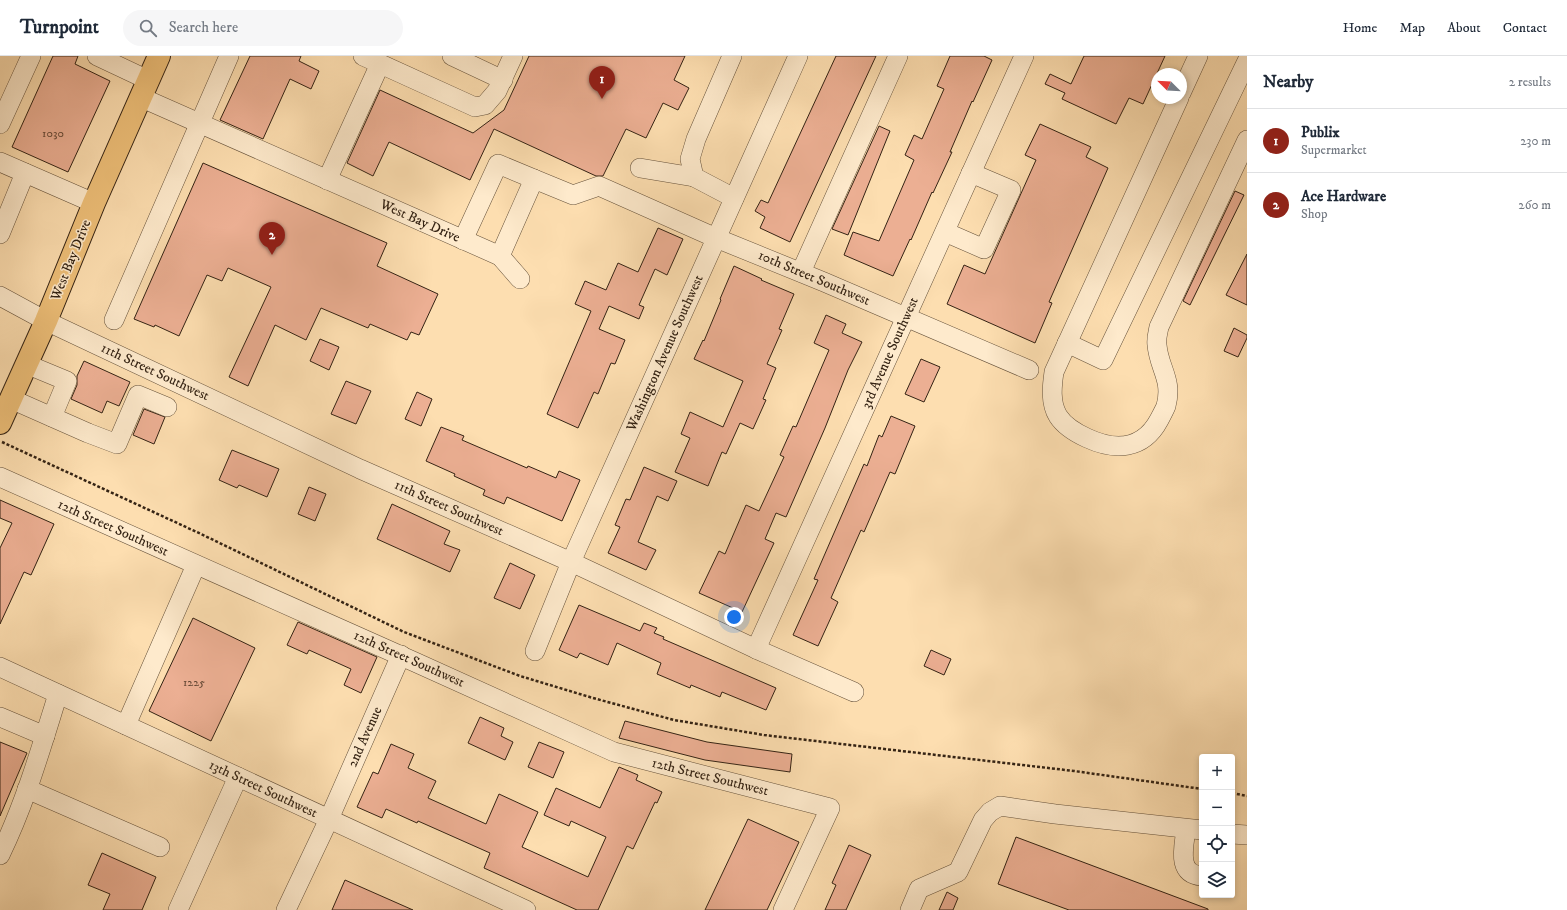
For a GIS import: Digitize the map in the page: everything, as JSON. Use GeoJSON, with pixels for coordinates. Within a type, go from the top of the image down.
{"type":"FeatureCollection","features":[{"type":"Feature","properties":{"kind":"main road","name":"West Bay Drive"},"geometry":{"type":"LineString","coordinates":[[0,423],[46,321],[94,202],[159,56]]}},
{"type":"Feature","properties":{"kind":"street"},"geometry":{"type":"LineString","coordinates":[[0,124],[31,56]]}},
{"type":"Feature","properties":{"kind":"street"},"geometry":{"type":"LineString","coordinates":[[97,56],[144,89]]}},
{"type":"Feature","properties":{"kind":"street"},"geometry":{"type":"LineString","coordinates":[[114,320],[229,56]]}},
{"type":"Feature","properties":{"kind":"street"},"geometry":{"type":"LineString","coordinates":[[364,56],[475,108],[485,105],[497,91],[513,56]]}},
{"type":"Feature","properties":{"kind":"street"},"geometry":{"type":"LineString","coordinates":[[452,56],[503,80]]}},
{"type":"Feature","properties":{"kind":"street"},"geometry":{"type":"LineString","coordinates":[[694,177],[690,159],[696,139],[732,56]]}},
{"type":"Feature","properties":{"kind":"street","name":"Washington Avenue Southwest"},"geometry":{"type":"LineString","coordinates":[[535,651],[571,562],[798,56]]}},
{"type":"Feature","properties":{"kind":"street"},"geometry":{"type":"LineString","coordinates":[[800,272],[898,56]]}},
{"type":"Feature","properties":{"kind":"street","name":"3rd Avenue Southwest"},"geometry":{"type":"LineString","coordinates":[[756,649],[1024,56]]}},
{"type":"Feature","properties":{"kind":"street"},"geometry":{"type":"LineString","coordinates":[[1187,80],[1198,56]]}},
{"type":"Feature","properties":{"kind":"street"},"geometry":{"type":"LineString","coordinates":[[1067,343],[1103,360],[1247,62]]}},
{"type":"Feature","properties":{"kind":"street"},"geometry":{"type":"LineString","coordinates":[[327,180],[380,64]]}},
{"type":"Feature","properties":{"kind":"street","name":"West Bay Drive"},"geometry":{"type":"LineString","coordinates":[[144,89],[199,124],[500,256]]}},
{"type":"Feature","properties":{"kind":"street"},"geometry":{"type":"LineString","coordinates":[[1176,104],[1054,372],[1052,385],[1053,399],[1058,415],[1067,427],[1096,442],[1114,447],[1128,445],[1145,439],[1156,427],[1166,408],[1169,389],[1165,372],[1159,358],[1157,343],[1159,327],[1247,140]]}},
{"type":"Feature","properties":{"kind":"street"},"geometry":{"type":"LineString","coordinates":[[0,162],[94,202]]}},
{"type":"Feature","properties":{"kind":"street"},"geometry":{"type":"LineString","coordinates":[[463,240],[498,164],[534,179],[500,256],[520,279]]}},
{"type":"Feature","properties":{"kind":"street"},"geometry":{"type":"LineString","coordinates":[[640,168],[694,177],[734,198]]}},
{"type":"Feature","properties":{"kind":"street"},"geometry":{"type":"LineString","coordinates":[[0,234],[25,173]]}},
{"type":"Feature","properties":{"kind":"street"},"geometry":{"type":"LineString","coordinates":[[945,232],[984,249],[1011,190],[971,173]]}},
{"type":"Feature","properties":{"kind":"street","name":"10th Street Southwest"},"geometry":{"type":"LineString","coordinates":[[534,179],[573,195],[599,186],[716,238],[800,272],[1029,370]]}},
{"type":"Feature","properties":{"kind":"street","name":"11th Street Southwest"},"geometry":{"type":"LineString","coordinates":[[0,296],[46,321],[360,469],[571,562],[756,649],[854,692]]}},
{"type":"Feature","properties":{"kind":"street"},"geometry":{"type":"LineString","coordinates":[[26,364],[67,381],[52,417]]}},
{"type":"Feature","properties":{"kind":"street"},"geometry":{"type":"LineString","coordinates":[[11,399],[117,444],[149,370]]}},
{"type":"Feature","properties":{"kind":"street"},"geometry":{"type":"LineString","coordinates":[[138,395],[167,408]]}},
{"type":"Feature","properties":{"kind":"street","name":"12th Street Southwest"},"geometry":{"type":"LineString","coordinates":[[0,477],[401,655],[614,752],[830,808],[783,910]]}},
{"type":"Feature","properties":{"kind":"street"},"geometry":{"type":"LineString","coordinates":[[126,725],[196,565]]}},
{"type":"Feature","properties":{"kind":"street","name":"2nd Avenue"},"geometry":{"type":"LineString","coordinates":[[286,910],[329,819],[401,655]]}},
{"type":"Feature","properties":{"kind":"street","name":"13th Street Southwest"},"geometry":{"type":"LineString","coordinates":[[0,667],[526,910]]}},
{"type":"Feature","properties":{"kind":"street"},"geometry":{"type":"LineString","coordinates":[[0,855],[11,833],[27,789],[58,694]]}},
{"type":"Feature","properties":{"kind":"street"},"geometry":{"type":"LineString","coordinates":[[0,717],[45,736]]}},
{"type":"Feature","properties":{"kind":"street"},"geometry":{"type":"LineString","coordinates":[[178,910],[238,777]]}},
{"type":"Feature","properties":{"kind":"street"},"geometry":{"type":"LineString","coordinates":[[27,789],[160,847]]}},
{"type":"Feature","properties":{"kind":"street"},"geometry":{"type":"LineString","coordinates":[[910,910],[919,889],[958,872],[983,820],[990,812],[1000,806],[1055,814],[1194,829],[1182,856],[1186,869],[1195,875],[1199,876]]}},
{"type":"Feature","properties":{"kind":"street"},"geometry":{"type":"LineString","coordinates":[[1235,834],[1247,835]]}},
{"type":"Feature","properties":{"kind":"path"},"geometry":{"type":"LineString","coordinates":[[0,441],[200,534],[404,632],[520,676],[674,720],[764,735],[1074,771],[1199,789]]}},
{"type":"Feature","properties":{"kind":"path"},"geometry":{"type":"LineString","coordinates":[[1235,794],[1247,796]]}},
{"type":"Feature","properties":{"kind":"building"},"geometry":{"type":"Polygon","coordinates":[[[53,56],[78,56],[75,64],[110,81],[68,172],[12,147],[53,56]]]}},
{"type":"Feature","properties":{"kind":"building"},"geometry":{"type":"Polygon","coordinates":[[[250,56],[301,56],[299,61],[319,71],[311,89],[290,79],[263,139],[220,120],[250,56]]]}},
{"type":"Feature","properties":{"kind":"building"},"geometry":{"type":"Polygon","coordinates":[[[529,56],[685,56],[674,80],[689,88],[678,110],[663,103],[646,138],[626,129],[603,176],[596,176],[494,129],[470,180],[389,142],[373,176],[347,163],[380,90],[473,133],[504,110],[529,56]]]}},
{"type":"Feature","properties":{"kind":"building"},"geometry":{"type":"Polygon","coordinates":[[[836,56],[876,56],[790,242],[760,228],[765,217],[755,211],[761,200],[768,203],[836,56]]]}},
{"type":"Feature","properties":{"kind":"building"},"geometry":{"type":"Polygon","coordinates":[[[950,56],[984,56],[992,60],[950,152],[952,152],[893,276],[844,255],[853,232],[879,241],[914,160],[905,155],[914,135],[922,139],[944,89],[937,86],[950,56]]]}},
{"type":"Feature","properties":{"kind":"building"},"geometry":{"type":"Polygon","coordinates":[[[1084,56],[1165,56],[1160,68],[1151,68],[1151,87],[1143,104],[1129,98],[1116,124],[1062,99],[1065,93],[1045,84],[1050,74],[1071,84],[1084,56]]]}},
{"type":"Feature","properties":{"kind":"building"},"geometry":{"type":"Polygon","coordinates":[[[1040,124],[1091,147],[1086,157],[1108,168],[1049,302],[1052,303],[1035,343],[947,304],[964,265],[985,274],[1036,160],[1025,155],[1040,124]]]}},
{"type":"Feature","properties":{"kind":"building"},"geometry":{"type":"Polygon","coordinates":[[[879,126],[890,131],[848,235],[832,229],[879,126]]]}},
{"type":"Feature","properties":{"kind":"building"},"geometry":{"type":"Polygon","coordinates":[[[203,163],[387,243],[377,266],[438,294],[419,335],[411,332],[407,340],[370,324],[368,328],[321,308],[306,340],[275,325],[248,386],[229,377],[271,287],[228,268],[222,281],[207,275],[179,336],[155,325],[154,327],[134,319],[203,163]]]}},
{"type":"Feature","properties":{"kind":"building"},"geometry":{"type":"Polygon","coordinates":[[[1235,191],[1244,195],[1190,305],[1183,301],[1235,191]]]}},
{"type":"Feature","properties":{"kind":"building"},"geometry":{"type":"Polygon","coordinates":[[[658,228],[683,239],[667,275],[655,269],[639,305],[644,307],[639,319],[609,306],[599,329],[625,340],[615,364],[611,363],[598,394],[594,392],[578,428],[547,414],[591,311],[575,304],[585,281],[606,290],[618,263],[638,272],[658,228]]]}},
{"type":"Feature","properties":{"kind":"building"},"geometry":{"type":"Polygon","coordinates":[[[1247,254],[1247,305],[1226,295],[1247,254]]]}},
{"type":"Feature","properties":{"kind":"building"},"geometry":{"type":"Polygon","coordinates":[[[734,266],[762,279],[761,280],[794,294],[779,329],[782,330],[767,364],[776,368],[763,399],[766,400],[753,429],[740,423],[726,454],[722,452],[708,486],[675,472],[690,438],[681,434],[690,412],[723,427],[743,381],[694,359],[703,340],[704,341],[734,266]]]}},
{"type":"Feature","properties":{"kind":"building"},"geometry":{"type":"Polygon","coordinates":[[[826,315],[846,324],[842,333],[862,342],[848,370],[825,428],[786,517],[776,513],[765,539],[774,543],[742,612],[699,593],[719,551],[725,554],[746,505],[759,511],[784,457],[780,455],[793,426],[796,427],[829,350],[814,343],[826,315]]]}},
{"type":"Feature","properties":{"kind":"building"},"geometry":{"type":"Polygon","coordinates":[[[1234,328],[1247,335],[1238,357],[1224,351],[1234,328]]]}},
{"type":"Feature","properties":{"kind":"building"},"geometry":{"type":"Polygon","coordinates":[[[320,339],[339,347],[329,370],[310,361],[320,339]]]}},
{"type":"Feature","properties":{"kind":"building"},"geometry":{"type":"Polygon","coordinates":[[[921,359],[940,367],[924,402],[905,394],[921,359]]]}},
{"type":"Feature","properties":{"kind":"building"},"geometry":{"type":"Polygon","coordinates":[[[84,361],[130,382],[119,406],[107,401],[102,413],[71,399],[77,385],[77,376],[84,361]]]}},
{"type":"Feature","properties":{"kind":"building"},"geometry":{"type":"Polygon","coordinates":[[[346,381],[371,391],[356,424],[331,414],[346,381]]]}},
{"type":"Feature","properties":{"kind":"building"},"geometry":{"type":"Polygon","coordinates":[[[417,392],[432,399],[421,426],[405,419],[417,392]]]}},
{"type":"Feature","properties":{"kind":"building"},"geometry":{"type":"Polygon","coordinates":[[[144,409],[165,417],[154,444],[133,435],[144,409]]]}},
{"type":"Feature","properties":{"kind":"building"},"geometry":{"type":"Polygon","coordinates":[[[891,416],[915,426],[895,474],[890,472],[864,532],[861,530],[831,598],[838,602],[818,646],[793,635],[818,580],[814,579],[864,464],[867,466],[879,435],[882,437],[891,416]]]}},
{"type":"Feature","properties":{"kind":"building"},"geometry":{"type":"Polygon","coordinates":[[[441,427],[464,436],[462,440],[527,468],[528,466],[556,478],[559,471],[580,480],[562,521],[507,497],[504,504],[483,495],[485,490],[426,461],[441,427]]]}},
{"type":"Feature","properties":{"kind":"building"},"geometry":{"type":"Polygon","coordinates":[[[232,450],[279,469],[267,497],[239,485],[237,488],[219,480],[232,450]]]}},
{"type":"Feature","properties":{"kind":"building"},"geometry":{"type":"Polygon","coordinates":[[[644,467],[677,481],[668,501],[657,496],[638,542],[656,550],[646,570],[608,553],[620,527],[615,525],[626,499],[630,500],[644,467]]]}},
{"type":"Feature","properties":{"kind":"building"},"geometry":{"type":"Polygon","coordinates":[[[309,487],[326,494],[315,521],[298,514],[309,487]]]}},
{"type":"Feature","properties":{"kind":"building"},"geometry":{"type":"Polygon","coordinates":[[[0,500],[54,524],[31,575],[24,572],[0,624],[0,548],[12,523],[0,518],[0,500]]]}},
{"type":"Feature","properties":{"kind":"building"},"geometry":{"type":"Polygon","coordinates":[[[392,504],[450,531],[444,544],[460,550],[450,572],[377,539],[392,504]]]}},
{"type":"Feature","properties":{"kind":"building"},"geometry":{"type":"Polygon","coordinates":[[[510,563],[535,575],[520,609],[494,598],[510,563]]]}},
{"type":"Feature","properties":{"kind":"building"},"geometry":{"type":"Polygon","coordinates":[[[579,605],[640,631],[644,623],[657,628],[654,633],[664,637],[663,639],[776,688],[766,710],[722,692],[720,697],[691,685],[690,688],[657,674],[661,663],[617,643],[608,665],[580,653],[577,658],[559,650],[579,605]]]}},
{"type":"Feature","properties":{"kind":"building"},"geometry":{"type":"Polygon","coordinates":[[[193,618],[255,648],[211,741],[149,711],[193,618]]]}},
{"type":"Feature","properties":{"kind":"building"},"geometry":{"type":"Polygon","coordinates":[[[298,622],[377,657],[361,693],[344,685],[351,669],[309,650],[307,654],[287,645],[298,622]]]}},
{"type":"Feature","properties":{"kind":"building"},"geometry":{"type":"Polygon","coordinates":[[[931,650],[951,659],[944,675],[924,666],[931,650]]]}},
{"type":"Feature","properties":{"kind":"building"},"geometry":{"type":"Polygon","coordinates":[[[480,717],[504,728],[501,736],[513,742],[505,760],[468,743],[480,717]]]}},
{"type":"Feature","properties":{"kind":"building"},"geometry":{"type":"Polygon","coordinates":[[[625,721],[707,742],[792,754],[790,772],[705,760],[619,738],[625,721]]]}},
{"type":"Feature","properties":{"kind":"building"},"geometry":{"type":"Polygon","coordinates":[[[0,742],[27,753],[0,816],[0,742]]]}},
{"type":"Feature","properties":{"kind":"building"},"geometry":{"type":"Polygon","coordinates":[[[539,742],[564,752],[553,778],[528,767],[539,742]]]}},
{"type":"Feature","properties":{"kind":"building"},"geometry":{"type":"Polygon","coordinates":[[[391,744],[414,754],[408,768],[436,781],[428,798],[486,824],[499,794],[538,812],[522,847],[588,877],[606,837],[571,821],[569,826],[544,815],[556,788],[600,808],[619,767],[638,775],[636,780],[662,792],[657,803],[655,802],[633,849],[627,846],[598,910],[577,910],[484,868],[490,853],[418,821],[417,823],[386,809],[382,818],[357,807],[373,772],[378,774],[391,744]]]}},
{"type":"Feature","properties":{"kind":"building"},"geometry":{"type":"Polygon","coordinates":[[[748,819],[799,842],[767,910],[705,910],[748,819]]]}},
{"type":"Feature","properties":{"kind":"building"},"geometry":{"type":"Polygon","coordinates":[[[1016,837],[1208,910],[1069,910],[998,884],[1016,837]]]}},
{"type":"Feature","properties":{"kind":"building"},"geometry":{"type":"Polygon","coordinates":[[[849,845],[871,855],[846,910],[825,910],[836,885],[832,883],[849,845]]]}},
{"type":"Feature","properties":{"kind":"building"},"geometry":{"type":"Polygon","coordinates":[[[102,853],[156,877],[142,910],[103,910],[110,894],[88,885],[102,853]]]}},
{"type":"Feature","properties":{"kind":"building"},"geometry":{"type":"Polygon","coordinates":[[[345,880],[413,910],[332,910],[345,880]]]}},
{"type":"Feature","properties":{"kind":"building"},"geometry":{"type":"Polygon","coordinates":[[[947,892],[958,898],[953,910],[939,910],[947,892]]]}},
{"type":"Feature","properties":{"kind":"place","name":"Publix"},"geometry":{"type":"Point","coordinates":[602,99]}},
{"type":"Feature","properties":{"kind":"place","name":"Ace Hardware"},"geometry":{"type":"Point","coordinates":[272,255]}}]}
